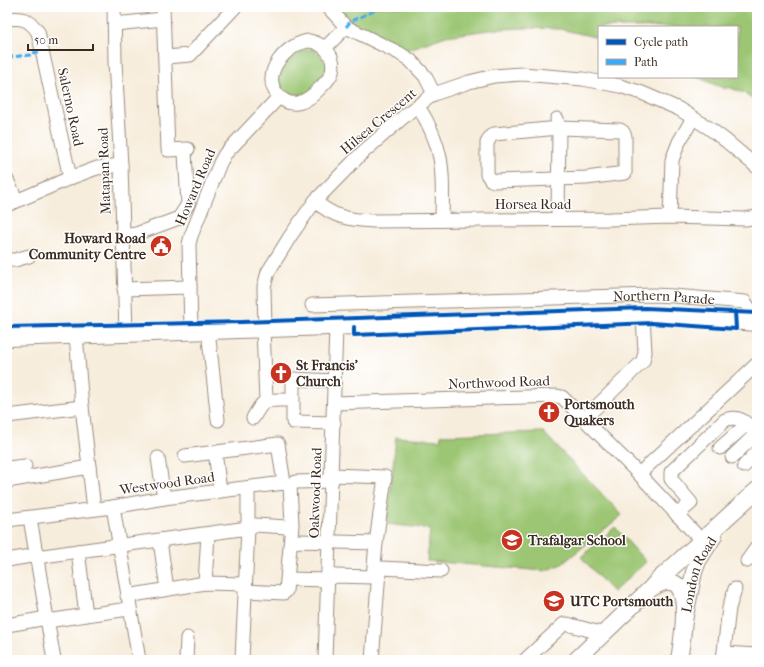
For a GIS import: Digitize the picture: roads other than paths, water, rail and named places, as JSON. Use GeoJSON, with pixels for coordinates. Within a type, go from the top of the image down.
{"type":"FeatureCollection","features":[{"type":"Feature","properties":{"kind":"main road","name":"Northern Parade"},"geometry":{"type":"LineString","coordinates":[[7,338],[643,316],[753,323]]}},
{"type":"Feature","properties":{"kind":"main road","name":"London Road"},"geometry":{"type":"LineString","coordinates":[[576,660],[656,582],[757,490]]}},
{"type":"Feature","properties":{"kind":"main road","name":"London Road"},"geometry":{"type":"LineString","coordinates":[[684,621],[692,581],[698,561],[716,533],[733,513]]}},
{"type":"Feature","properties":{"kind":"main road"},"geometry":{"type":"LineString","coordinates":[[651,588],[662,582],[668,581],[677,586],[683,599],[684,621],[679,660]]}},
{"type":"Feature","properties":{"kind":"street","name":"Matapan Road"},"geometry":{"type":"LineString","coordinates":[[114,7],[126,333]]}},
{"type":"Feature","properties":{"kind":"street"},"geometry":{"type":"LineString","coordinates":[[166,57],[190,55],[236,7]]}},
{"type":"Feature","properties":{"kind":"street"},"geometry":{"type":"LineString","coordinates":[[328,7],[346,27],[399,52],[410,60],[425,76],[434,94]]}},
{"type":"Feature","properties":{"kind":"street"},"geometry":{"type":"LineString","coordinates":[[115,24],[163,13],[166,57],[168,150],[187,151],[188,204],[179,218],[136,234],[123,236]]}},
{"type":"Feature","properties":{"kind":"street","name":"Salerno Road"},"geometry":{"type":"LineString","coordinates":[[7,19],[17,17],[23,18],[29,21],[38,32],[70,178]]}},
{"type":"Feature","properties":{"kind":"street"},"geometry":{"type":"LineString","coordinates":[[325,48],[346,27]]}},
{"type":"Feature","properties":{"kind":"street"},"geometry":{"type":"LineString","coordinates":[[303,42],[314,42],[325,48],[331,58],[332,65],[332,72],[326,83],[311,98],[303,102],[289,102],[279,96],[273,88],[271,80],[273,69],[278,62],[293,47],[303,42]]}},
{"type":"Feature","properties":{"kind":"street","name":"Hilsea Crescent"},"geometry":{"type":"LineString","coordinates":[[266,400],[264,287],[268,272],[291,235],[315,201],[361,154],[434,94],[469,82],[508,74],[583,79],[620,86],[642,93],[679,109],[725,140],[757,168]]}},
{"type":"Feature","properties":{"kind":"street","name":"Howard Road"},"geometry":{"type":"LineString","coordinates":[[191,331],[188,251],[191,236],[220,163],[231,146],[279,96]]}},
{"type":"Feature","properties":{"kind":"street"},"geometry":{"type":"LineString","coordinates":[[418,106],[432,130],[440,155],[442,220]]}},
{"type":"Feature","properties":{"kind":"street"},"geometry":{"type":"LineString","coordinates":[[670,217],[672,160],[679,142],[693,118]]}},
{"type":"Feature","properties":{"kind":"street"},"geometry":{"type":"LineString","coordinates":[[558,124],[558,219]]}},
{"type":"Feature","properties":{"kind":"street"},"geometry":{"type":"LineString","coordinates":[[558,124],[620,130],[623,132],[625,136],[625,173],[586,178],[559,178],[494,180],[488,177],[487,174],[487,143],[491,136],[558,124]]}},
{"type":"Feature","properties":{"kind":"street"},"geometry":{"type":"LineString","coordinates":[[7,180],[12,203],[70,178],[98,168],[121,165]]}},
{"type":"Feature","properties":{"kind":"street","name":"Horsea Road"},"geometry":{"type":"LineString","coordinates":[[315,201],[329,212],[351,220],[372,221],[670,217],[745,219],[757,217]]}},
{"type":"Feature","properties":{"kind":"street"},"geometry":{"type":"LineString","coordinates":[[7,260],[15,260],[29,256]]}},
{"type":"Feature","properties":{"kind":"street"},"geometry":{"type":"LineString","coordinates":[[124,289],[190,287]]}},
{"type":"Feature","properties":{"kind":"street","name":"Northern Parade"},"geometry":{"type":"LineString","coordinates":[[312,305],[560,297],[668,296],[743,302],[747,304],[749,308],[753,323]]}},
{"type":"Feature","properties":{"kind":"street"},"geometry":{"type":"LineString","coordinates":[[560,297],[561,320]]}},
{"type":"Feature","properties":{"kind":"street"},"geometry":{"type":"LineString","coordinates":[[364,326],[365,304]]}},
{"type":"Feature","properties":{"kind":"street"},"geometry":{"type":"LineString","coordinates":[[584,419],[643,360],[645,352],[643,316]]}},
{"type":"Feature","properties":{"kind":"street","name":"Oakwood Road"},"geometry":{"type":"LineString","coordinates":[[326,660],[336,327]]}},
{"type":"Feature","properties":{"kind":"street"},"geometry":{"type":"LineString","coordinates":[[208,330],[211,398],[218,420]]}},
{"type":"Feature","properties":{"kind":"street"},"geometry":{"type":"LineString","coordinates":[[76,336],[82,407],[94,509]]}},
{"type":"Feature","properties":{"kind":"street"},"geometry":{"type":"LineString","coordinates":[[639,474],[757,364]]}},
{"type":"Feature","properties":{"kind":"street"},"geometry":{"type":"LineString","coordinates":[[334,423],[293,422],[293,379],[335,381]]}},
{"type":"Feature","properties":{"kind":"street","name":"Northwood Road"},"geometry":{"type":"LineString","coordinates":[[334,404],[562,397],[639,474],[701,540]]}},
{"type":"Feature","properties":{"kind":"street"},"geometry":{"type":"LineString","coordinates":[[253,418],[261,404],[266,400],[284,400]]}},
{"type":"Feature","properties":{"kind":"street"},"geometry":{"type":"LineString","coordinates":[[7,416],[82,407]]}},
{"type":"Feature","properties":{"kind":"street"},"geometry":{"type":"LineString","coordinates":[[677,515],[691,503],[671,479],[671,472],[725,420],[731,417],[747,424],[756,435],[732,457]]}},
{"type":"Feature","properties":{"kind":"street"},"geometry":{"type":"LineString","coordinates":[[720,448],[747,424]]}},
{"type":"Feature","properties":{"kind":"street"},"geometry":{"type":"LineString","coordinates":[[127,596],[205,583],[284,593],[286,591],[292,525],[287,484],[278,444],[185,456]]}},
{"type":"Feature","properties":{"kind":"street"},"geometry":{"type":"LineString","coordinates":[[215,452],[220,491]]}},
{"type":"Feature","properties":{"kind":"street"},"geometry":{"type":"LineString","coordinates":[[744,466],[757,452]]}},
{"type":"Feature","properties":{"kind":"street"},"geometry":{"type":"LineString","coordinates":[[158,458],[164,498]]}},
{"type":"Feature","properties":{"kind":"street"},"geometry":{"type":"LineString","coordinates":[[7,468],[25,466]]}},
{"type":"Feature","properties":{"kind":"street"},"geometry":{"type":"LineString","coordinates":[[7,481],[89,467]]}},
{"type":"Feature","properties":{"kind":"street","name":"Westwood Road"},"geometry":{"type":"LineString","coordinates":[[7,520],[113,507],[164,498],[296,482],[332,478],[385,477],[376,543]]}},
{"type":"Feature","properties":{"kind":"street"},"geometry":{"type":"LineString","coordinates":[[242,660],[248,528],[248,488]]}},
{"type":"Feature","properties":{"kind":"street"},"geometry":{"type":"LineString","coordinates":[[113,507],[129,609],[139,660]]}},
{"type":"Feature","properties":{"kind":"street"},"geometry":{"type":"LineString","coordinates":[[30,518],[54,660]]}},
{"type":"Feature","properties":{"kind":"street"},"geometry":{"type":"LineString","coordinates":[[7,560],[160,541],[248,528],[255,525],[287,527],[291,529]]}},
{"type":"Feature","properties":{"kind":"street"},"geometry":{"type":"LineString","coordinates":[[205,583],[208,534]]}},
{"type":"Feature","properties":{"kind":"street"},"geometry":{"type":"LineString","coordinates":[[160,541],[167,589]]}},
{"type":"Feature","properties":{"kind":"street"},"geometry":{"type":"LineString","coordinates":[[288,579],[328,580],[335,576],[373,577],[376,543],[298,541],[291,543]]}},
{"type":"Feature","properties":{"kind":"street"},"geometry":{"type":"LineString","coordinates":[[747,561],[757,547]]}},
{"type":"Feature","properties":{"kind":"street"},"geometry":{"type":"LineString","coordinates":[[78,551],[86,615]]}},
{"type":"Feature","properties":{"kind":"street"},"geometry":{"type":"LineString","coordinates":[[372,660],[379,572],[381,568],[441,571]]}},
{"type":"Feature","properties":{"kind":"street"},"geometry":{"type":"LineString","coordinates":[[735,588],[729,608],[724,656],[757,655]]}},
{"type":"Feature","properties":{"kind":"street"},"geometry":{"type":"LineString","coordinates":[[7,624],[129,609]]}},
{"type":"Feature","properties":{"kind":"street"},"geometry":{"type":"LineString","coordinates":[[525,660],[564,624],[569,624],[604,634]]}},
{"type":"Feature","properties":{"kind":"street"},"geometry":{"type":"LineString","coordinates":[[186,660],[187,638]]}},
{"type":"Feature","properties":{"kind":"place","name":"Howard Road Community Centre"},"geometry":{"type":"Point","coordinates":[161,246]}},
{"type":"Feature","properties":{"kind":"place","name":"St Francis' Church"},"geometry":{"type":"Point","coordinates":[281,373]}},
{"type":"Feature","properties":{"kind":"place","name":"Portsmouth Quakers"},"geometry":{"type":"Point","coordinates":[549,412]}},
{"type":"Feature","properties":{"kind":"place","name":"Trafalgar School"},"geometry":{"type":"Point","coordinates":[512,540]}},
{"type":"Feature","properties":{"kind":"place","name":"UTC Portsmouth"},"geometry":{"type":"Point","coordinates":[554,601]}}]}
